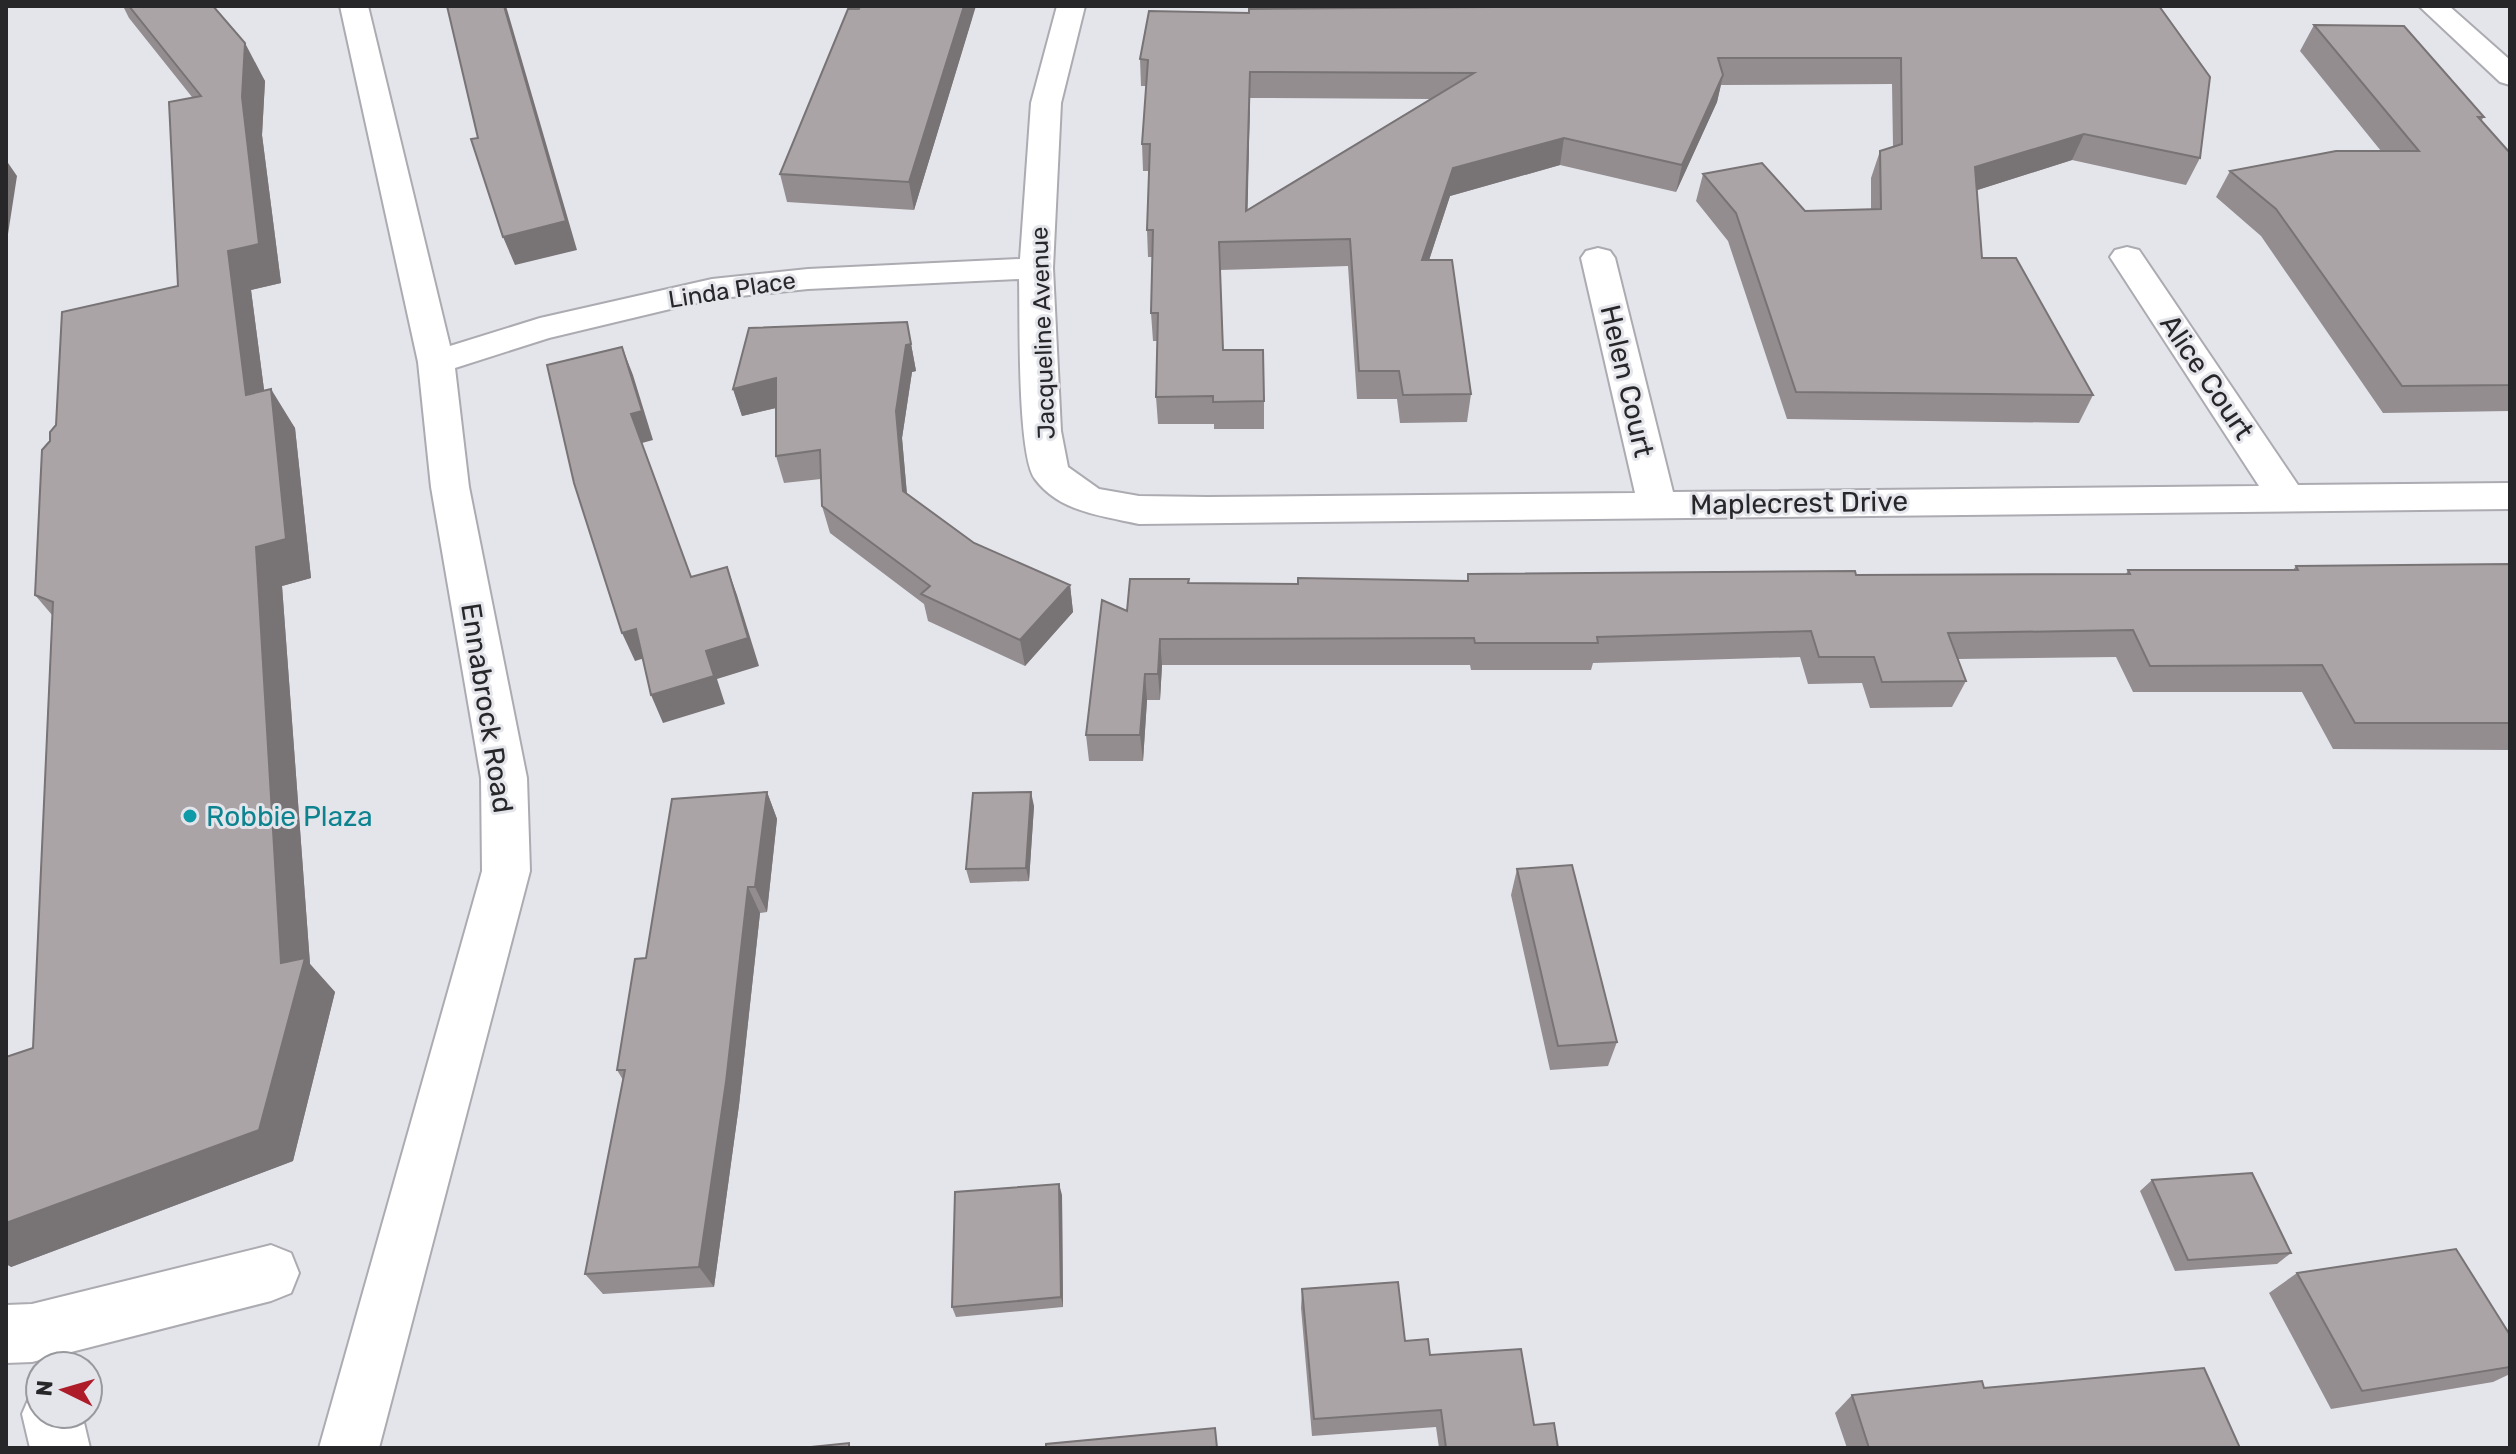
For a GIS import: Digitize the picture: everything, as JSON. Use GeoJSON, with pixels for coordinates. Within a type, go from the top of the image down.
{"type":"FeatureCollection","features":[{"type":"Feature","properties":{"kind":"street","name":"Ennabrock Road"},"geometry":{"type":"LineString","coordinates":[[349,1448],[506,871],[504,778],[450,487],[436,362],[354,6]]}},
{"type":"Feature","properties":{"kind":"street","name":"Jacqueline Avenue"},"geometry":{"type":"LineString","coordinates":[[1071,6],[1046,103],[1036,268],[1042,431],[1050,473],[1088,500]]}},
{"type":"Feature","properties":{"kind":"street"},"geometry":{"type":"LineString","coordinates":[[2433,6],[2510,76]]}},
{"type":"Feature","properties":{"kind":"street","name":"Alice Court"},"geometry":{"type":"LineString","coordinates":[[2127,257],[2287,498]]}},
{"type":"Feature","properties":{"kind":"street","name":"Helen Court"},"geometry":{"type":"LineString","coordinates":[[1598,258],[1657,505]]}},
{"type":"Feature","properties":{"kind":"street","name":"Linda Place"},"geometry":{"type":"LineString","coordinates":[[436,362],[540,329],[712,289],[808,279],[1036,268]]}},
{"type":"Feature","properties":{"kind":"street","name":"Maplecrest Drive"},"geometry":{"type":"LineString","coordinates":[[1088,500],[1139,510],[1207,511],[2510,496]]}},
{"type":"Feature","properties":{"kind":"street"},"geometry":{"type":"LineString","coordinates":[[26,1345],[271,1273]]}},
{"type":"Feature","properties":{"kind":"building","name":"Robbie Plaza"},"geometry":{"type":"Polygon","coordinates":[[[129,6],[213,6],[245,43],[242,97],[259,244],[228,251],[246,395],[271,389],[286,539],[256,547],[281,963],[305,958],[259,1130],[6,1223],[6,1057],[33,1048],[53,602],[35,595],[42,450],[50,441],[50,432],[56,425],[62,312],[178,286],[169,102],[201,96],[129,6]]]}},
{"type":"Feature","properties":{"kind":"building"},"geometry":{"type":"Polygon","coordinates":[[[447,6],[504,6],[566,221],[503,237],[471,139],[478,138],[447,6]]]}},
{"type":"Feature","properties":{"kind":"building"},"geometry":{"type":"Polygon","coordinates":[[[860,6],[964,6],[909,182],[780,174],[848,9],[859,9],[860,6]]]}},
{"type":"Feature","properties":{"kind":"building"},"geometry":{"type":"Polygon","coordinates":[[[2159,6],[2210,77],[2200,158],[2084,134],[1975,167],[1982,258],[2016,258],[2093,395],[1796,392],[1736,213],[1703,174],[1762,163],[1805,211],[1881,209],[1880,151],[1902,144],[1901,58],[1718,58],[1723,75],[1682,165],[1564,138],[1453,168],[1422,260],[1452,260],[1471,394],[1403,395],[1399,371],[1359,371],[1350,239],[1219,242],[1223,350],[1263,350],[1264,401],[1213,402],[1213,396],[1156,397],[1158,313],[1151,313],[1153,230],[1147,230],[1150,144],[1142,144],[1148,60],[1140,59],[1149,11],[1249,13],[1249,9],[2159,6]],[[1250,72],[1246,211],[1474,73],[1250,72]]]}},
{"type":"Feature","properties":{"kind":"building"},"geometry":{"type":"Polygon","coordinates":[[[2314,25],[2404,26],[2484,117],[2478,117],[2510,153],[2510,385],[2402,386],[2276,209],[2230,171],[2336,151],[2419,151],[2314,25]]]}},
{"type":"Feature","properties":{"kind":"building"},"geometry":{"type":"Polygon","coordinates":[[[907,322],[911,344],[906,345],[896,411],[903,491],[974,543],[1070,585],[1020,640],[921,594],[930,586],[822,506],[820,450],[776,456],[776,378],[733,389],[749,328],[907,322]]]}},
{"type":"Feature","properties":{"kind":"building"},"geometry":{"type":"Polygon","coordinates":[[[622,347],[642,411],[631,414],[691,577],[727,567],[748,638],[706,651],[714,676],[651,695],[636,629],[622,633],[574,483],[547,365],[622,347]]]}},
{"type":"Feature","properties":{"kind":"building"},"geometry":{"type":"Polygon","coordinates":[[[2510,564],[2510,723],[2355,723],[2322,665],[2150,666],[2133,630],[1948,633],[1966,681],[1882,682],[1874,657],[1819,657],[1811,631],[1597,637],[1598,643],[1475,643],[1474,638],[1160,639],[1158,674],[1145,674],[1140,735],[1086,735],[1102,600],[1127,611],[1130,579],[1298,584],[1298,578],[1468,581],[1468,574],[1855,571],[1856,575],[2130,574],[2128,570],[2298,570],[2296,566],[2510,564]]]}},
{"type":"Feature","properties":{"kind":"building"},"geometry":{"type":"Polygon","coordinates":[[[767,792],[755,887],[748,887],[726,1082],[699,1267],[585,1274],[625,1070],[617,1070],[635,959],[646,958],[672,799],[767,792]]]}},
{"type":"Feature","properties":{"kind":"building"},"geometry":{"type":"Polygon","coordinates":[[[1031,792],[1026,868],[966,869],[973,793],[1031,792]]]}},
{"type":"Feature","properties":{"kind":"building"},"geometry":{"type":"Polygon","coordinates":[[[1572,865],[1617,1042],[1558,1046],[1517,869],[1572,865]]]}},
{"type":"Feature","properties":{"kind":"building"},"geometry":{"type":"Polygon","coordinates":[[[2252,1173],[2291,1253],[2188,1260],[2152,1180],[2252,1173]]]}},
{"type":"Feature","properties":{"kind":"building"},"geometry":{"type":"Polygon","coordinates":[[[1059,1184],[1061,1297],[952,1307],[955,1192],[1059,1184]]]}},
{"type":"Feature","properties":{"kind":"building"},"geometry":{"type":"Polygon","coordinates":[[[2456,1249],[2510,1335],[2510,1367],[2362,1391],[2297,1273],[2456,1249]]]}},
{"type":"Feature","properties":{"kind":"building"},"geometry":{"type":"Polygon","coordinates":[[[1398,1282],[1405,1341],[1428,1339],[1430,1355],[1521,1349],[1534,1425],[1554,1423],[1558,1448],[1446,1448],[1441,1410],[1314,1419],[1302,1289],[1398,1282]]]}},
{"type":"Feature","properties":{"kind":"building"},"geometry":{"type":"Polygon","coordinates":[[[2204,1368],[2240,1448],[1869,1448],[1852,1395],[1982,1381],[1984,1388],[2204,1368]]]}},
{"type":"Feature","properties":{"kind":"building"},"geometry":{"type":"Polygon","coordinates":[[[1215,1428],[1217,1448],[1046,1448],[1046,1444],[1215,1428]]]}},
{"type":"Feature","properties":{"kind":"building"},"geometry":{"type":"Polygon","coordinates":[[[849,1443],[849,1448],[801,1448],[849,1443]]]}},
{"type":"Feature","properties":{"kind":"place","name":"Robbie Plaza"},"geometry":{"type":"Point","coordinates":[190,816]}}]}
